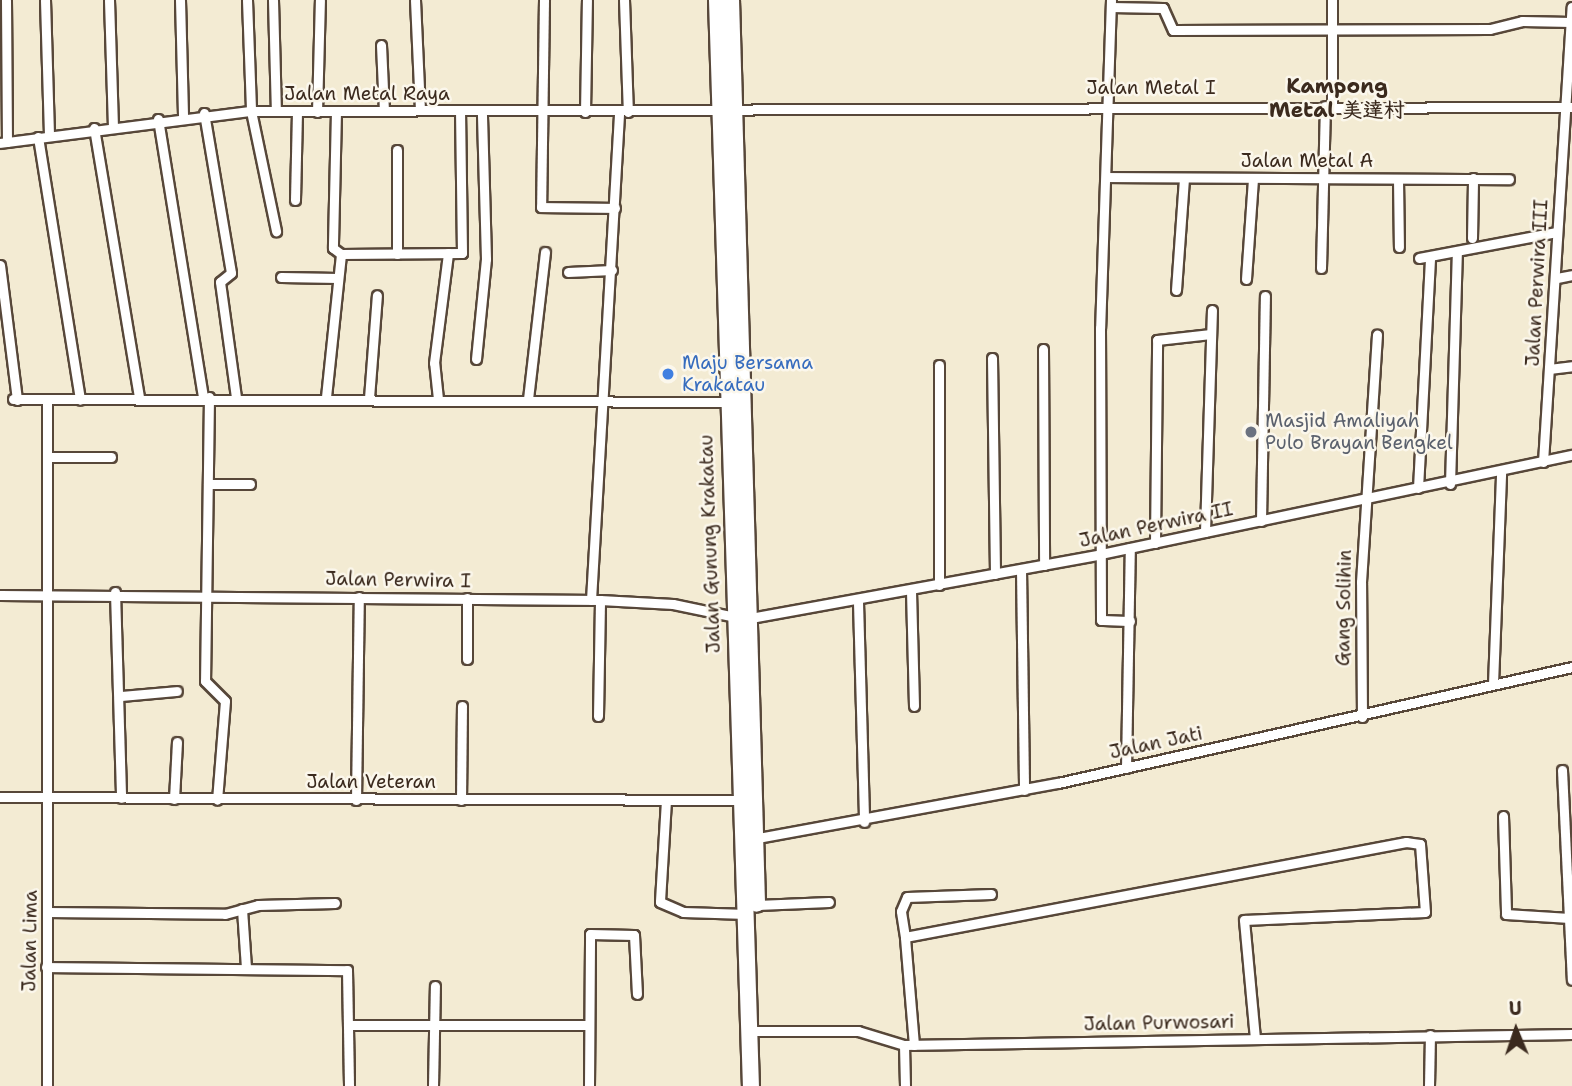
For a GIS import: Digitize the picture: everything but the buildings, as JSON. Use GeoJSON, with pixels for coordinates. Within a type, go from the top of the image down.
{"type":"FeatureCollection","features":[{"type":"Feature","properties":{"kind":"highway","name":"Jalan Gunung Krakatau"},"geometry":{"type":"LineString","coordinates":[[717,0],[728,110],[742,800],[750,839]]}},
{"type":"Feature","properties":{"kind":"highway","name":"Jalan Gunung Krakatau"},"geometry":{"type":"LineString","coordinates":[[731,0],[726,402],[750,839],[755,1031],[761,1086]]}},
{"type":"Feature","properties":{"kind":"highway","name":"Jalan Gunung Krakatau"},"geometry":{"type":"LineString","coordinates":[[751,1086],[755,1031]]}},
{"type":"Feature","properties":{"kind":"street"},"geometry":{"type":"LineString","coordinates":[[4,143],[6,0]]}},
{"type":"Feature","properties":{"kind":"street"},"geometry":{"type":"LineString","coordinates":[[45,0],[49,135]]}},
{"type":"Feature","properties":{"kind":"street"},"geometry":{"type":"LineString","coordinates":[[109,0],[113,125]]}},
{"type":"Feature","properties":{"kind":"street"},"geometry":{"type":"LineString","coordinates":[[180,0],[183,115]]}},
{"type":"Feature","properties":{"kind":"street"},"geometry":{"type":"LineString","coordinates":[[247,0],[251,111],[276,231]]}},
{"type":"Feature","properties":{"kind":"street"},"geometry":{"type":"LineString","coordinates":[[273,0],[276,111]]}},
{"type":"Feature","properties":{"kind":"street"},"geometry":{"type":"LineString","coordinates":[[317,112],[320,0]]}},
{"type":"Feature","properties":{"kind":"street"},"geometry":{"type":"LineString","coordinates":[[415,0],[420,110]]}},
{"type":"Feature","properties":{"kind":"street"},"geometry":{"type":"LineString","coordinates":[[544,0],[541,207],[615,208]]}},
{"type":"Feature","properties":{"kind":"street"},"geometry":{"type":"LineString","coordinates":[[585,112],[587,0]]}},
{"type":"Feature","properties":{"kind":"street"},"geometry":{"type":"LineString","coordinates":[[598,716],[596,600],[600,401],[624,112],[624,0]]}},
{"type":"Feature","properties":{"kind":"street"},"geometry":{"type":"LineString","coordinates":[[1321,268],[1332,0]]}},
{"type":"Feature","properties":{"kind":"street"},"geometry":{"type":"LineString","coordinates":[[1130,621],[1101,620],[1101,325],[1111,4],[1163,8],[1173,30],[1332,30],[1571,22]]}},
{"type":"Feature","properties":{"kind":"street","name":"Jalan Perwira III"},"geometry":{"type":"LineString","coordinates":[[1543,461],[1557,278],[1557,227],[1569,107],[1572,7]]}},
{"type":"Feature","properties":{"kind":"street"},"geometry":{"type":"LineString","coordinates":[[381,45],[384,110]]}},
{"type":"Feature","properties":{"kind":"street","name":"Jalan Metal I"},"geometry":{"type":"LineString","coordinates":[[728,110],[1109,105],[1569,107]]}},
{"type":"Feature","properties":{"kind":"street"},"geometry":{"type":"LineString","coordinates":[[336,110],[333,248],[341,254],[462,253],[460,112]]}},
{"type":"Feature","properties":{"kind":"street","name":"Jalan Metal Raya"},"geometry":{"type":"LineString","coordinates":[[4,143],[204,113],[336,110],[482,113],[728,110]]}},
{"type":"Feature","properties":{"kind":"street"},"geometry":{"type":"LineString","coordinates":[[295,200],[297,111]]}},
{"type":"Feature","properties":{"kind":"street"},"geometry":{"type":"LineString","coordinates":[[204,113],[231,273],[220,282],[236,397]]}},
{"type":"Feature","properties":{"kind":"street"},"geometry":{"type":"LineString","coordinates":[[476,359],[486,259],[482,113]]}},
{"type":"Feature","properties":{"kind":"street"},"geometry":{"type":"LineString","coordinates":[[158,119],[206,397],[208,595],[205,685],[225,696],[217,800]]}},
{"type":"Feature","properties":{"kind":"street"},"geometry":{"type":"LineString","coordinates":[[94,128],[139,397]]}},
{"type":"Feature","properties":{"kind":"street"},"geometry":{"type":"LineString","coordinates":[[38,137],[80,400]]}},
{"type":"Feature","properties":{"kind":"street"},"geometry":{"type":"LineString","coordinates":[[397,150],[397,254]]}},
{"type":"Feature","properties":{"kind":"street","name":"Jalan Metal A"},"geometry":{"type":"LineString","coordinates":[[1106,177],[1509,179]]}},
{"type":"Feature","properties":{"kind":"street"},"geometry":{"type":"LineString","coordinates":[[1176,290],[1184,178]]}},
{"type":"Feature","properties":{"kind":"street"},"geometry":{"type":"LineString","coordinates":[[1472,237],[1473,178]]}},
{"type":"Feature","properties":{"kind":"street"},"geometry":{"type":"LineString","coordinates":[[1246,279],[1254,179]]}},
{"type":"Feature","properties":{"kind":"street"},"geometry":{"type":"LineString","coordinates":[[1398,179],[1399,247]]}},
{"type":"Feature","properties":{"kind":"street"},"geometry":{"type":"LineString","coordinates":[[1419,258],[1557,227]]}},
{"type":"Feature","properties":{"kind":"street"},"geometry":{"type":"LineString","coordinates":[[1450,484],[1457,251]]}},
{"type":"Feature","properties":{"kind":"street"},"geometry":{"type":"LineString","coordinates":[[528,399],[545,252]]}},
{"type":"Feature","properties":{"kind":"street"},"geometry":{"type":"LineString","coordinates":[[438,399],[434,363],[448,253]]}},
{"type":"Feature","properties":{"kind":"street"},"geometry":{"type":"LineString","coordinates":[[326,397],[341,254]]}},
{"type":"Feature","properties":{"kind":"street"},"geometry":{"type":"LineString","coordinates":[[1418,488],[1430,257]]}},
{"type":"Feature","properties":{"kind":"street"},"geometry":{"type":"LineString","coordinates":[[0,265],[15,400],[326,397],[726,402]]}},
{"type":"Feature","properties":{"kind":"street"},"geometry":{"type":"LineString","coordinates":[[568,272],[612,270]]}},
{"type":"Feature","properties":{"kind":"street"},"geometry":{"type":"LineString","coordinates":[[1557,278],[1572,275]]}},
{"type":"Feature","properties":{"kind":"street"},"geometry":{"type":"LineString","coordinates":[[281,277],[338,278]]}},
{"type":"Feature","properties":{"kind":"street"},"geometry":{"type":"LineString","coordinates":[[369,398],[377,295]]}},
{"type":"Feature","properties":{"kind":"street"},"geometry":{"type":"LineString","coordinates":[[1261,521],[1265,296]]}},
{"type":"Feature","properties":{"kind":"street"},"geometry":{"type":"LineString","coordinates":[[1205,533],[1212,310]]}},
{"type":"Feature","properties":{"kind":"street"},"geometry":{"type":"LineString","coordinates":[[1155,544],[1157,340],[1211,334]]}},
{"type":"Feature","properties":{"kind":"street","name":"Gang Solihin"},"geometry":{"type":"LineString","coordinates":[[1362,717],[1366,499],[1377,335]]}},
{"type":"Feature","properties":{"kind":"street"},"geometry":{"type":"LineString","coordinates":[[1043,349],[1044,565]]}},
{"type":"Feature","properties":{"kind":"street"},"geometry":{"type":"LineString","coordinates":[[992,358],[995,574]]}},
{"type":"Feature","properties":{"kind":"street"},"geometry":{"type":"LineString","coordinates":[[939,365],[939,585]]}},
{"type":"Feature","properties":{"kind":"street"},"geometry":{"type":"LineString","coordinates":[[1549,369],[1572,366]]}},
{"type":"Feature","properties":{"kind":"street","name":"Jalan Lima"},"geometry":{"type":"LineString","coordinates":[[47,400],[47,1086]]}},
{"type":"Feature","properties":{"kind":"street","name":"Jalan Perwira II"},"geometry":{"type":"LineString","coordinates":[[739,619],[858,602],[1155,544],[1418,488],[1450,484],[1572,455]]}},
{"type":"Feature","properties":{"kind":"street"},"geometry":{"type":"LineString","coordinates":[[48,457],[111,457]]}},
{"type":"Feature","properties":{"kind":"street"},"geometry":{"type":"LineString","coordinates":[[1493,684],[1501,473]]}},
{"type":"Feature","properties":{"kind":"street"},"geometry":{"type":"LineString","coordinates":[[208,484],[250,484]]}},
{"type":"Feature","properties":{"kind":"street"},"geometry":{"type":"LineString","coordinates":[[1126,768],[1130,548]]}},
{"type":"Feature","properties":{"kind":"street"},"geometry":{"type":"LineString","coordinates":[[1021,569],[1024,790]]}},
{"type":"Feature","properties":{"kind":"street"},"geometry":{"type":"LineString","coordinates":[[911,591],[914,706]]}},
{"type":"Feature","properties":{"kind":"street"},"geometry":{"type":"LineString","coordinates":[[115,592],[121,798]]}},
{"type":"Feature","properties":{"kind":"street","name":"Jalan Perwira I"},"geometry":{"type":"LineString","coordinates":[[0,595],[115,592],[596,600],[673,604],[739,619]]}},
{"type":"Feature","properties":{"kind":"street"},"geometry":{"type":"LineString","coordinates":[[356,800],[359,597]]}},
{"type":"Feature","properties":{"kind":"street"},"geometry":{"type":"LineString","coordinates":[[467,598],[467,659]]}},
{"type":"Feature","properties":{"kind":"street"},"geometry":{"type":"LineString","coordinates":[[858,602],[864,822]]}},
{"type":"Feature","properties":{"kind":"street","name":"Jalan Jati"},"geometry":{"type":"LineString","coordinates":[[750,839],[864,822],[1024,790],[1362,717],[1572,667]]}},
{"type":"Feature","properties":{"kind":"street"},"geometry":{"type":"LineString","coordinates":[[120,696],[177,691]]}},
{"type":"Feature","properties":{"kind":"street"},"geometry":{"type":"LineString","coordinates":[[461,800],[462,706]]}},
{"type":"Feature","properties":{"kind":"street"},"geometry":{"type":"LineString","coordinates":[[174,799],[177,742]]}},
{"type":"Feature","properties":{"kind":"street"},"geometry":{"type":"LineString","coordinates":[[1562,770],[1572,980]]}},
{"type":"Feature","properties":{"kind":"street","name":"Jalan Veteran"},"geometry":{"type":"LineString","coordinates":[[0,797],[217,800],[742,800]]}},
{"type":"Feature","properties":{"kind":"street"},"geometry":{"type":"LineString","coordinates":[[666,800],[660,902],[683,912],[752,910],[829,902]]}},
{"type":"Feature","properties":{"kind":"street"},"geometry":{"type":"LineString","coordinates":[[1503,816],[1506,914],[1569,918]]}},
{"type":"Feature","properties":{"kind":"street"},"geometry":{"type":"LineString","coordinates":[[905,937],[1406,842],[1420,844],[1425,912],[1244,920],[1255,1038]]}},
{"type":"Feature","properties":{"kind":"street"},"geometry":{"type":"LineString","coordinates":[[905,1086],[909,1045],[905,937],[901,911],[907,897],[991,894]]}},
{"type":"Feature","properties":{"kind":"street"},"geometry":{"type":"LineString","coordinates":[[47,912],[225,914],[242,909],[334,903]]}},
{"type":"Feature","properties":{"kind":"street"},"geometry":{"type":"LineString","coordinates":[[242,909],[246,968]]}},
{"type":"Feature","properties":{"kind":"street"},"geometry":{"type":"LineString","coordinates":[[589,1086],[590,934],[634,935],[637,994]]}},
{"type":"Feature","properties":{"kind":"street"},"geometry":{"type":"LineString","coordinates":[[46,967],[347,970],[352,1025],[349,1086]]}},
{"type":"Feature","properties":{"kind":"street"},"geometry":{"type":"LineString","coordinates":[[433,1086],[435,986]]}},
{"type":"Feature","properties":{"kind":"street"},"geometry":{"type":"LineString","coordinates":[[352,1025],[589,1025]]}},
{"type":"Feature","properties":{"kind":"street","name":"Jalan Purwosari"},"geometry":{"type":"LineString","coordinates":[[755,1031],[858,1031],[909,1045],[1572,1034]]}},
{"type":"Feature","properties":{"kind":"street"},"geometry":{"type":"LineString","coordinates":[[1429,1086],[1430,1035]]}},
{"type":"Feature","properties":{"kind":"place","name":"Maju Bersama Krakatau"},"geometry":{"type":"Point","coordinates":[668,374]}},
{"type":"Feature","properties":{"kind":"place","name":"Masjid Amaliyah Pulo Brayan Bengkel"},"geometry":{"type":"Point","coordinates":[1251,432]}},
{"type":"Feature","properties":{"kind":"district","name":"Kampong Metal 美達村"},"geometry":{"type":"Point","coordinates":[1337,98]}}]}
